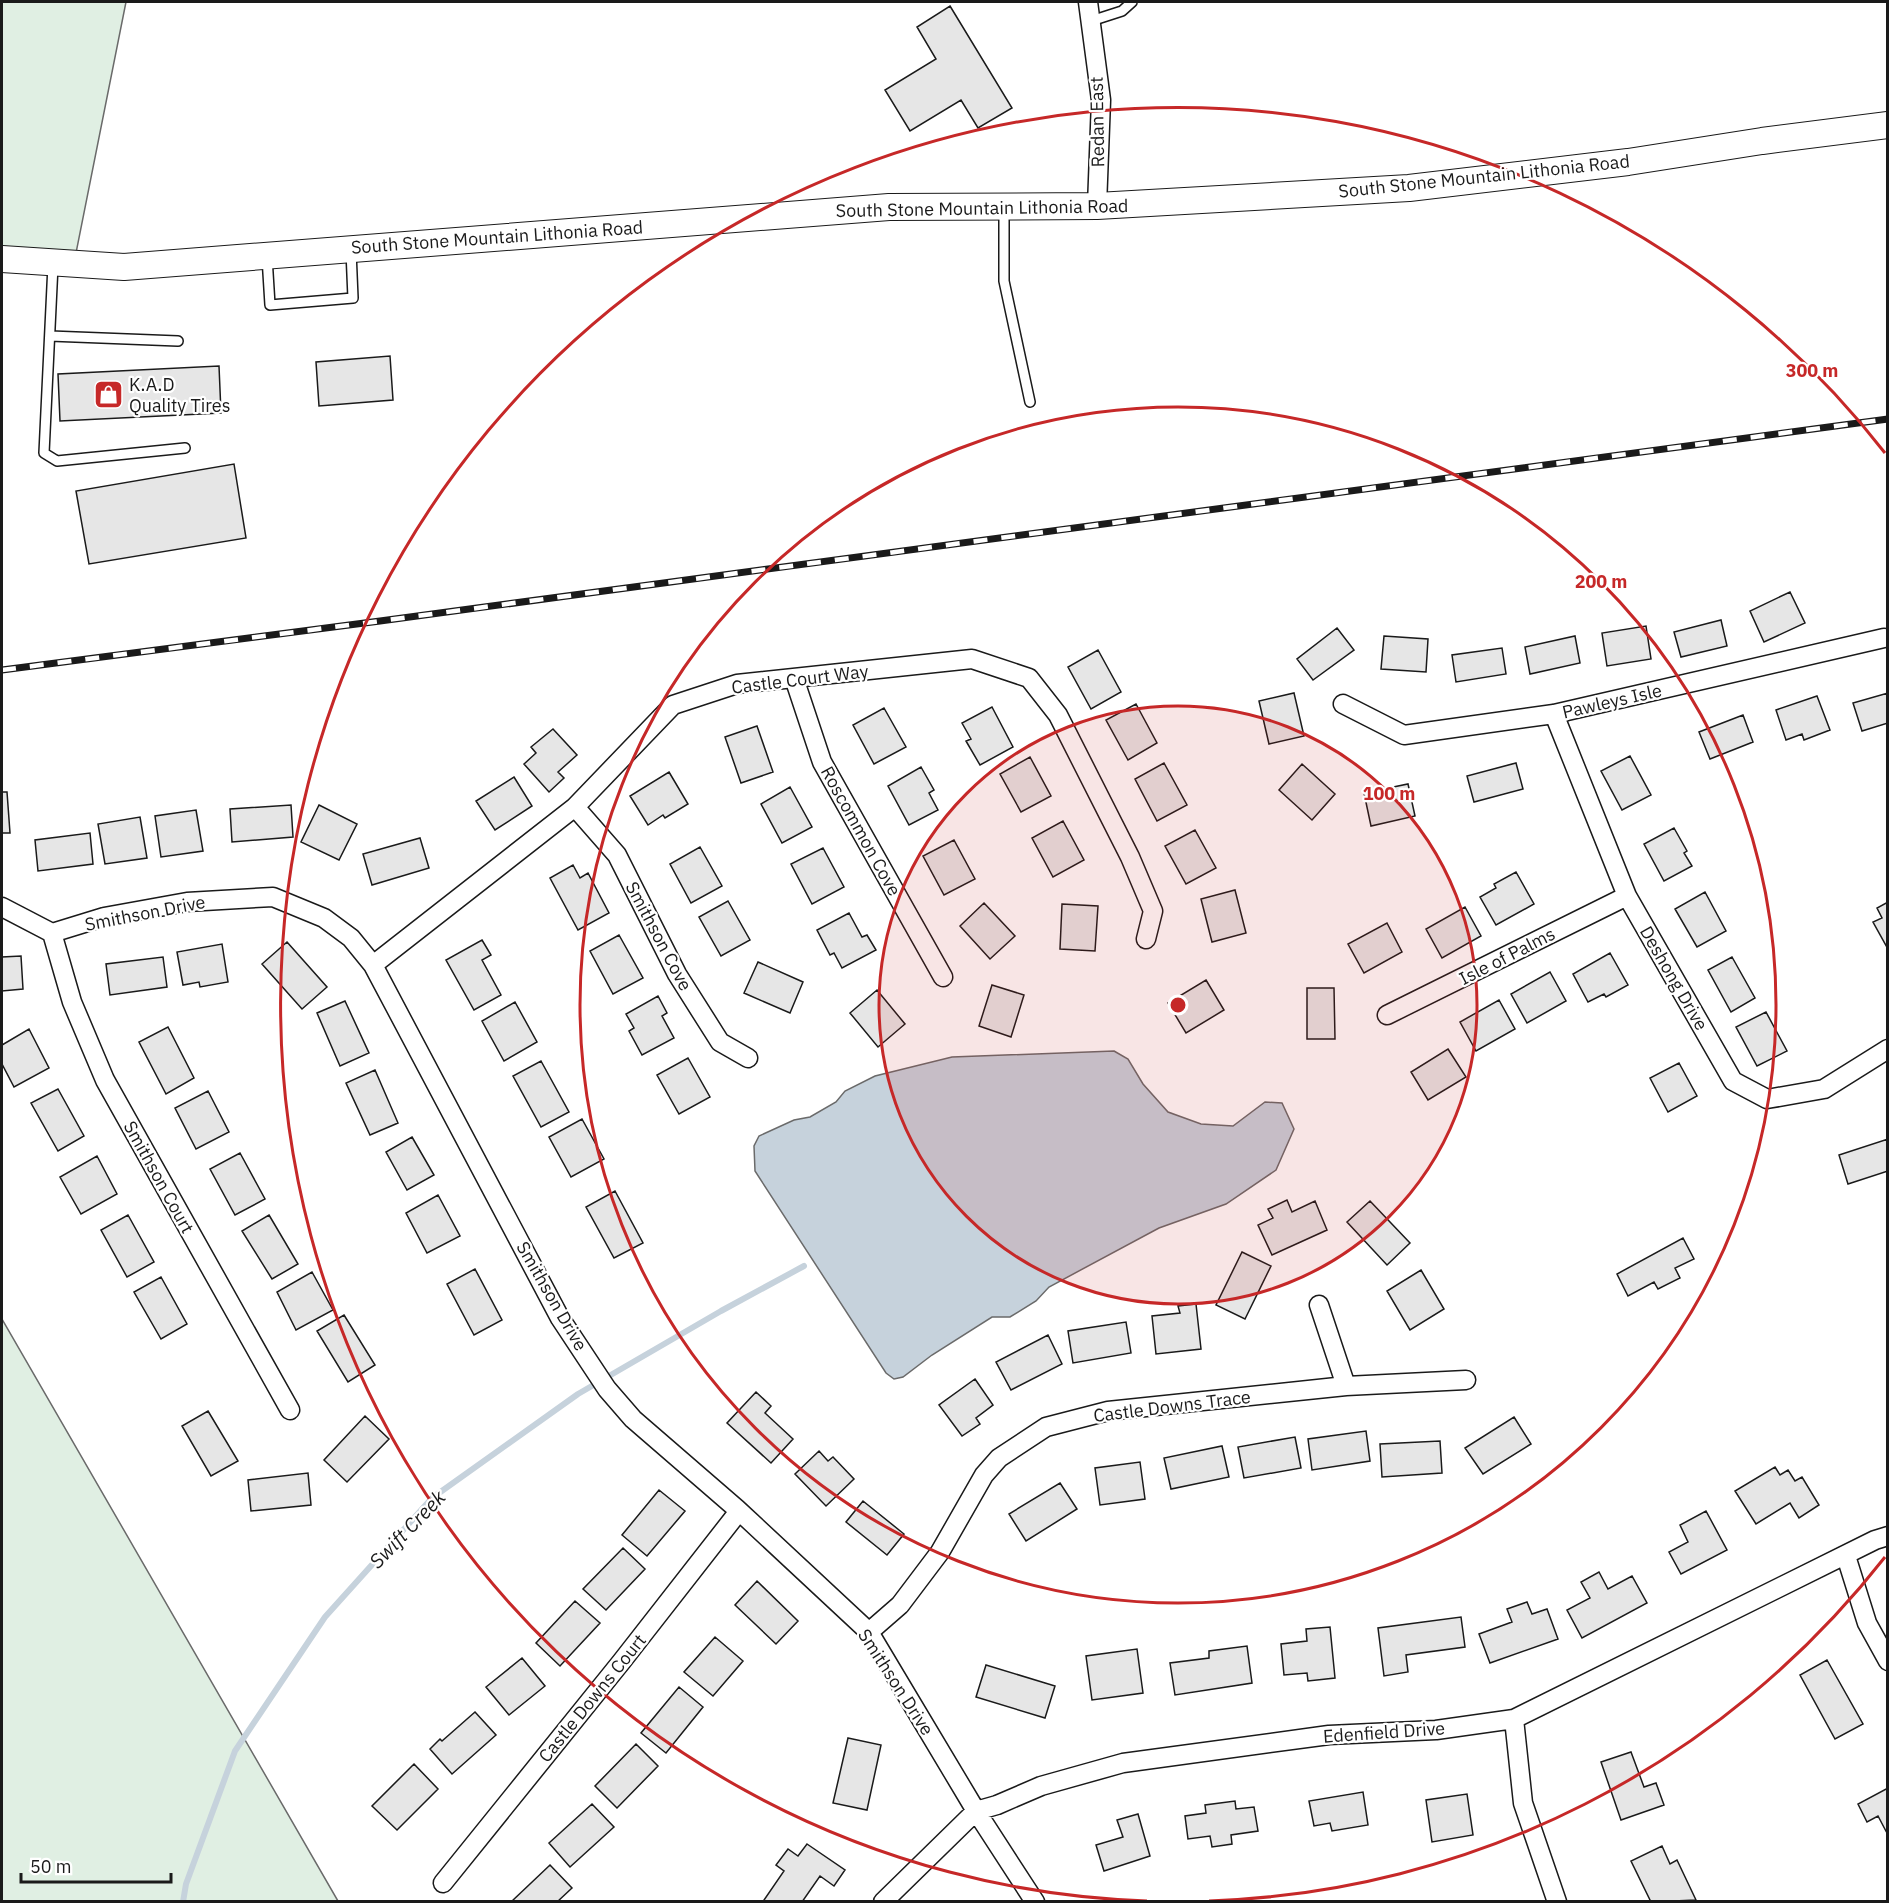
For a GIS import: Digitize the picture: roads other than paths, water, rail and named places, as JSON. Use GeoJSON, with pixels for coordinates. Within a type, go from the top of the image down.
{"type":"FeatureCollection","features":[{"type":"Feature","properties":{"kind":"main road","name":"South Stone Mountain Lithonia Road"},"geometry":{"type":"LineString","coordinates":[[2,259],[124,267],[890,207],[1097,206],[1409,188],[1628,162],[1762,141],[1887,125]]}},
{"type":"Feature","properties":{"kind":"street","name":"Redan East"},"geometry":{"type":"LineString","coordinates":[[1088,2],[1101,100],[1097,206]]}},
{"type":"Feature","properties":{"kind":"street","name":"Pawleys Isle"},"geometry":{"type":"LineString","coordinates":[[1343,704],[1404,735],[1554,714],[1884,638]]}},
{"type":"Feature","properties":{"kind":"street","name":"Castle Court Way"},"geometry":{"type":"LineString","coordinates":[[374,965],[575,807],[673,705],[737,684],[972,659],[1029,678],[1058,715],[1130,857],[1153,911],[1146,939]]}},
{"type":"Feature","properties":{"kind":"street","name":"Roscommon Cove"},"geometry":{"type":"LineString","coordinates":[[794,678],[822,762],[943,977]]}},
{"type":"Feature","properties":{"kind":"street","name":"Deshong Drive"},"geometry":{"type":"LineString","coordinates":[[1554,714],[1627,896],[1733,1081],[1767,1099],[1824,1089],[1887,1049]]}},
{"type":"Feature","properties":{"kind":"street","name":"Smithson Cove"},"geometry":{"type":"LineString","coordinates":[[575,807],[617,855],[677,974],[720,1042],[748,1058]]}},
{"type":"Feature","properties":{"kind":"street","name":"Isle of Palms"},"geometry":{"type":"LineString","coordinates":[[1387,1016],[1627,896]]}},
{"type":"Feature","properties":{"kind":"street","name":"Smithson Drive"},"geometry":{"type":"LineString","coordinates":[[52,933],[104,917],[187,902],[273,897],[324,918],[351,938],[374,965],[560,1318],[608,1389],[633,1419],[737,1509],[869,1632],[976,1811],[1035,1902]]}},
{"type":"Feature","properties":{"kind":"street"},"geometry":{"type":"LineString","coordinates":[[2,906],[52,933]]}},
{"type":"Feature","properties":{"kind":"street","name":"Smithson Court"},"geometry":{"type":"LineString","coordinates":[[52,933],[72,1002],[105,1080],[290,1410]]}},
{"type":"Feature","properties":{"kind":"street"},"geometry":{"type":"LineString","coordinates":[[1319,1305],[1346,1386]]}},
{"type":"Feature","properties":{"kind":"street","name":"Castle Downs Trace"},"geometry":{"type":"LineString","coordinates":[[869,1632],[900,1605],[940,1551],[984,1475],[999,1458],[1046,1427],[1108,1411],[1346,1386],[1466,1380]]}},
{"type":"Feature","properties":{"kind":"street","name":"Castle Downs Court"},"geometry":{"type":"LineString","coordinates":[[443,1883],[622,1661],[736,1515],[737,1509]]}},
{"type":"Feature","properties":{"kind":"street","name":"Edenfield Drive"},"geometry":{"type":"LineString","coordinates":[[883,1902],[976,1811],[997,1805],[1041,1786],[1123,1763],[1329,1735],[1436,1730],[1514,1719],[1887,1536]]}},
{"type":"Feature","properties":{"kind":"street"},"geometry":{"type":"LineString","coordinates":[[1846,1556],[1867,1623],[1887,1661]]}},
{"type":"Feature","properties":{"kind":"street"},"geometry":{"type":"LineString","coordinates":[[1514,1719],[1523,1803],[1557,1902]]}},
{"type":"Feature","properties":{"kind":"lane"},"geometry":{"type":"LineString","coordinates":[[1090,21],[1122,11],[1132,2]]}},
{"type":"Feature","properties":{"kind":"lane"},"geometry":{"type":"LineString","coordinates":[[1004,206],[1004,281],[1030,402]]}},
{"type":"Feature","properties":{"kind":"lane"},"geometry":{"type":"LineString","coordinates":[[267,255],[270,305],[353,298],[351,249]]}},
{"type":"Feature","properties":{"kind":"lane"},"geometry":{"type":"LineString","coordinates":[[53,262],[44,453],[57,462],[185,448]]}},
{"type":"Feature","properties":{"kind":"lane"},"geometry":{"type":"LineString","coordinates":[[50,336],[178,341]]}},
{"type":"Feature","properties":{"kind":"waterway","name":"Swift Creek"},"geometry":{"type":"LineString","coordinates":[[183,1902],[186,1884],[235,1751],[325,1617],[432,1498],[578,1394],[804,1266]]}},
{"type":"Feature","properties":{"kind":"railway"},"geometry":{"type":"LineString","coordinates":[[2,670],[1888,419]]}},
{"type":"Feature","properties":{"kind":"place","name":"K.A.D Quality Tires"},"geometry":{"type":"Point","coordinates":[108,394]}}]}
